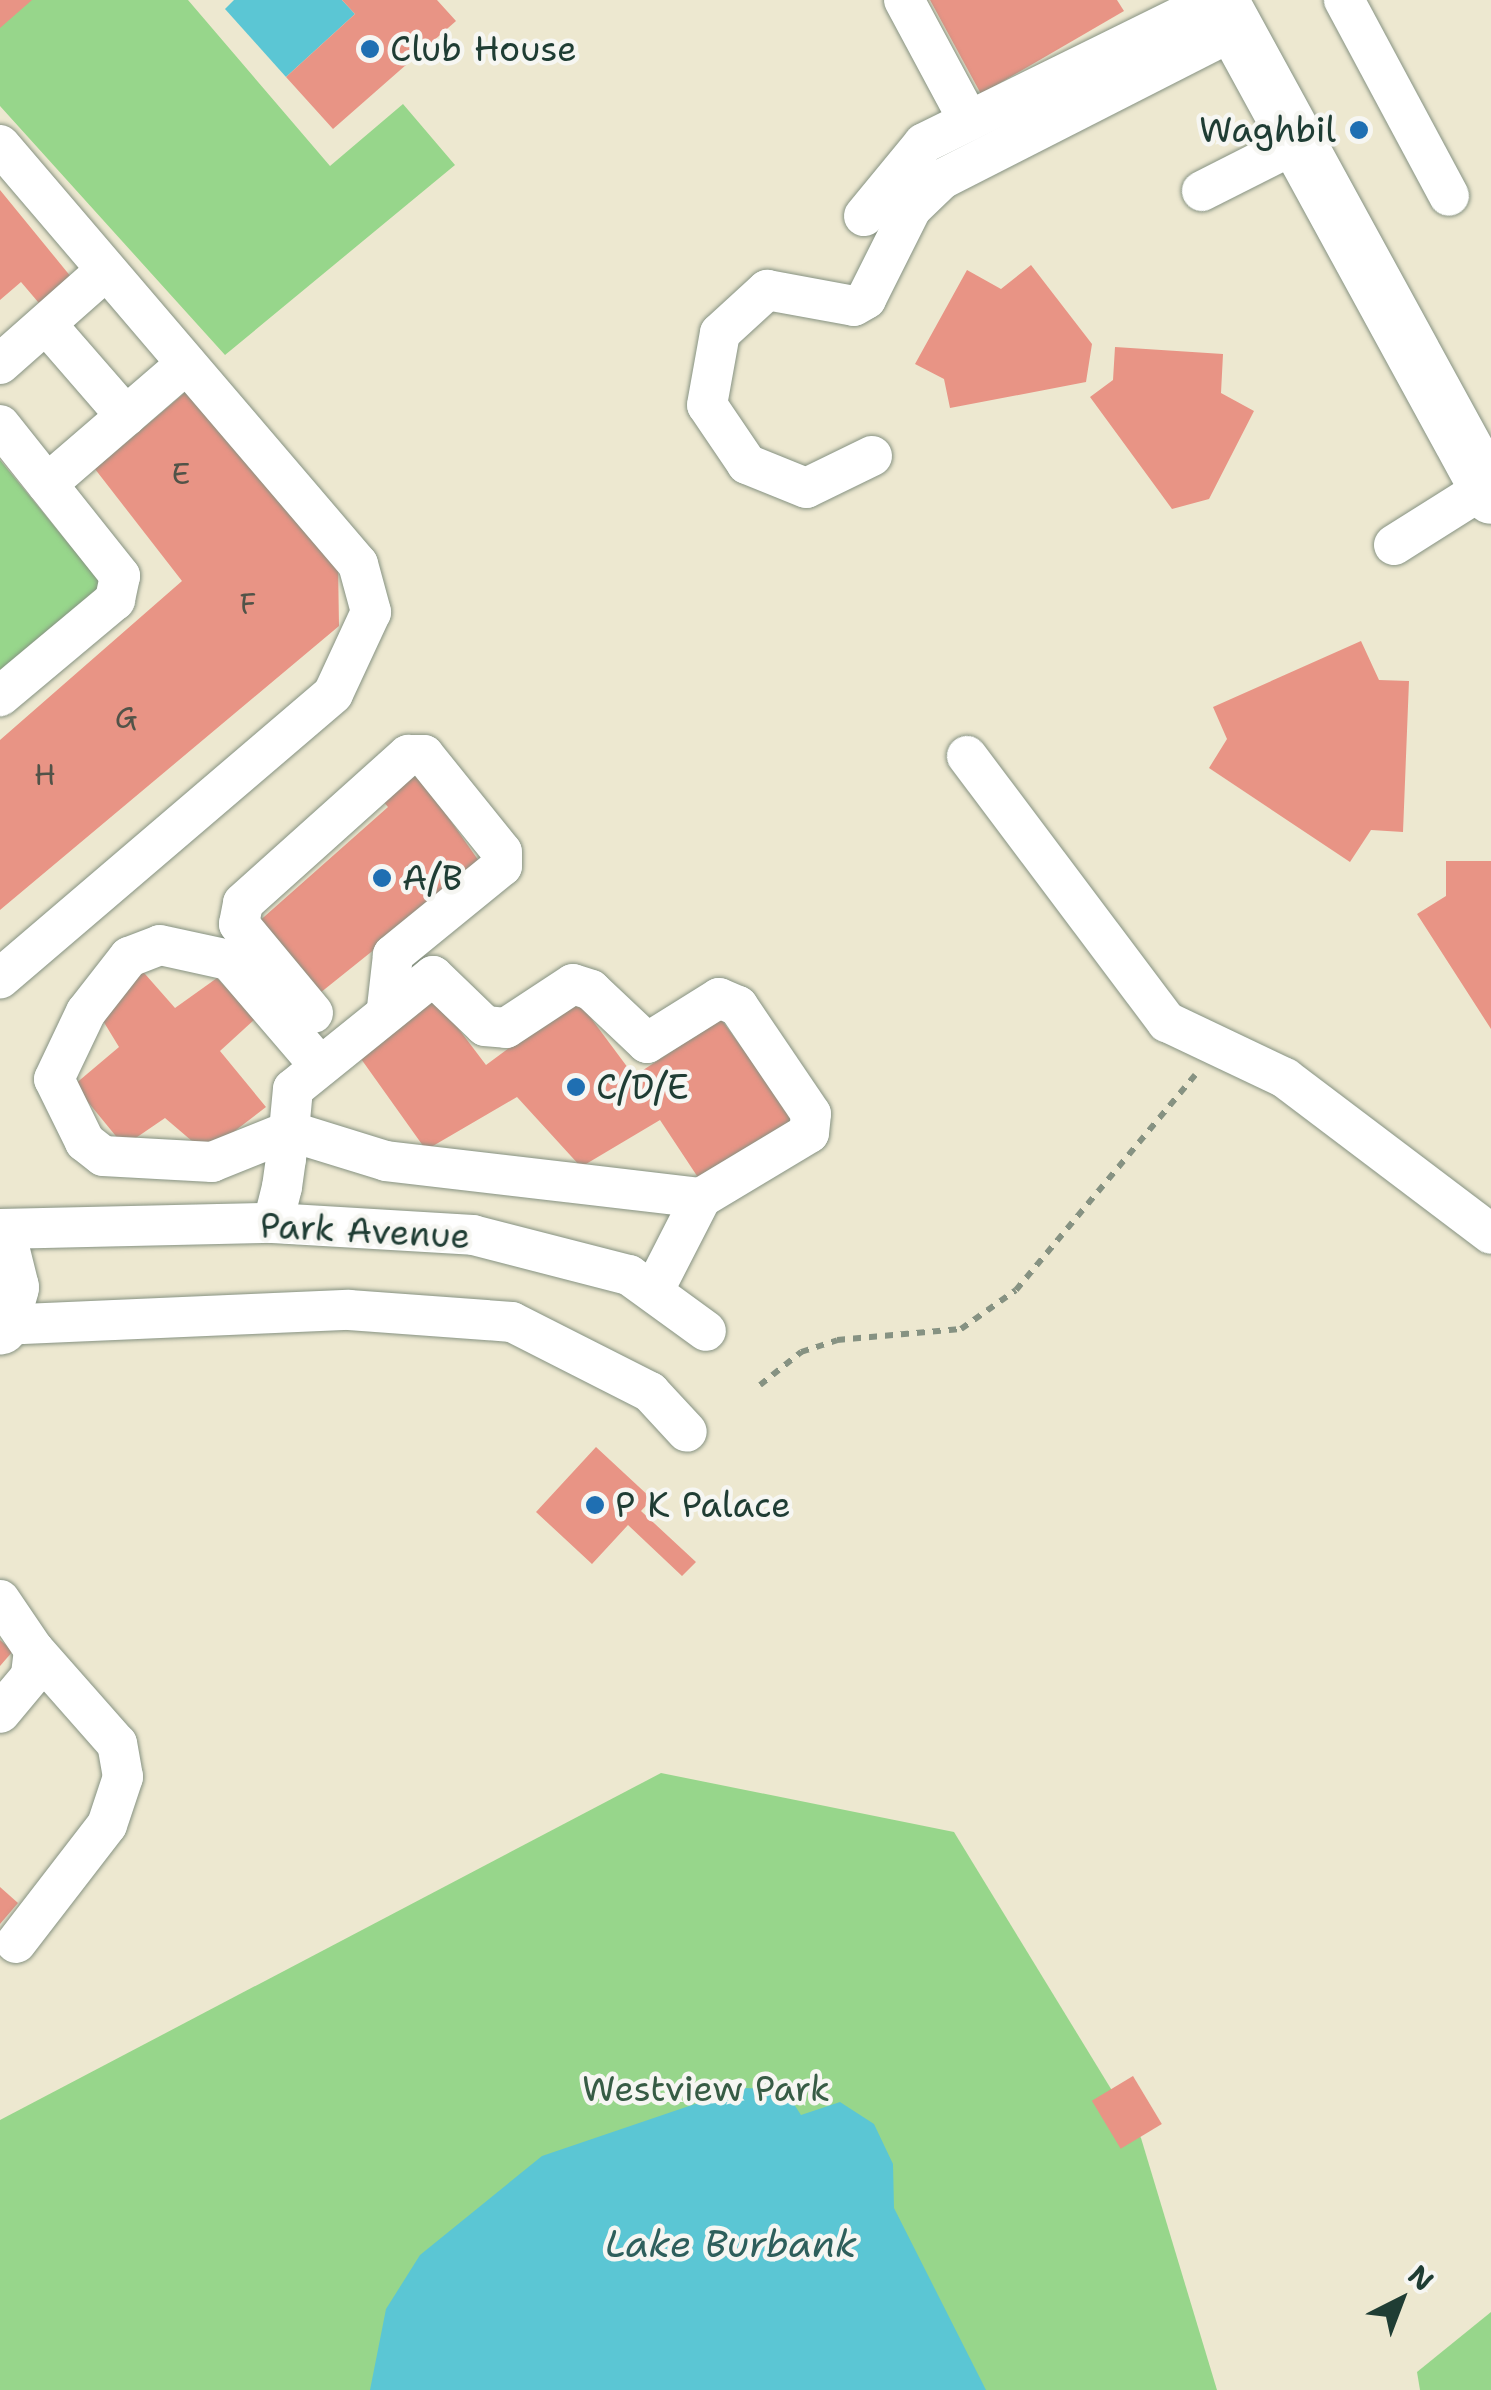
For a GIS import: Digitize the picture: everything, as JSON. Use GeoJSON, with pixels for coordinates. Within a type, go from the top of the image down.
{"type":"FeatureCollection","features":[{"type":"Feature","properties":{"kind":"main road"},"geometry":{"type":"LineString","coordinates":[[1224,10],[1488,491]]}},
{"type":"Feature","properties":{"kind":"main road"},"geometry":{"type":"LineString","coordinates":[[0,1242],[11,1287],[0,1326]]}},
{"type":"Feature","properties":{"kind":"street"},"geometry":{"type":"LineString","coordinates":[[904,0],[970,121]]}},
{"type":"Feature","properties":{"kind":"street"},"geometry":{"type":"LineString","coordinates":[[1344,0],[1449,196]]}},
{"type":"Feature","properties":{"kind":"street"},"geometry":{"type":"LineString","coordinates":[[864,216],[924,142],[970,121],[1146,15],[1224,10]]}},
{"type":"Feature","properties":{"kind":"street"},"geometry":{"type":"LineString","coordinates":[[872,456],[806,488],[746,464],[707,405],[720,333],[767,290],[854,306],[866,299],[911,209],[942,180],[1224,10]]}},
{"type":"Feature","properties":{"kind":"street"},"geometry":{"type":"LineString","coordinates":[[1202,191],[1297,143]]}},
{"type":"Feature","properties":{"kind":"street"},"geometry":{"type":"LineString","coordinates":[[0,146],[358,564],[371,612],[333,694],[0,978]]}},
{"type":"Feature","properties":{"kind":"street"},"geometry":{"type":"LineString","coordinates":[[0,364],[106,272]]}},
{"type":"Feature","properties":{"kind":"street"},"geometry":{"type":"LineString","coordinates":[[46,324],[126,416]]}},
{"type":"Feature","properties":{"kind":"street"},"geometry":{"type":"LineString","coordinates":[[46,484],[186,364]]}},
{"type":"Feature","properties":{"kind":"street"},"geometry":{"type":"LineString","coordinates":[[0,424],[120,576],[115,600],[0,696]]}},
{"type":"Feature","properties":{"kind":"street"},"geometry":{"type":"LineString","coordinates":[[1394,545],[1488,491]]}},
{"type":"Feature","properties":{"kind":"street"},"geometry":{"type":"LineString","coordinates":[[330,1056],[239,924],[243,903],[408,756],[424,755],[502,852],[502,866],[393,955],[386,1008]]}},
{"type":"Feature","properties":{"kind":"street"},"geometry":{"type":"LineString","coordinates":[[968,756],[1166,1022],[1285,1078],[1491,1234]]}},
{"type":"Feature","properties":{"kind":"street"},"geometry":{"type":"LineString","coordinates":[[330,1056],[229,960],[160,945],[128,956],[60,1055],[54,1079],[85,1142],[104,1156],[212,1162],[289,1131],[386,1161],[702,1198]]}},
{"type":"Feature","properties":{"kind":"street"},"geometry":{"type":"LineString","coordinates":[[273,1223],[293,1089],[386,1008],[433,976],[486,1026],[506,1028],[573,984],[591,990],[647,1043],[720,998],[738,1006],[811,1114],[809,1133],[702,1198],[654,1290]]}},
{"type":"Feature","properties":{"kind":"street","name":"Park Avenue"},"geometry":{"type":"LineString","coordinates":[[0,1228],[273,1223],[474,1236],[654,1290],[706,1331]]}},
{"type":"Feature","properties":{"kind":"street"},"geometry":{"type":"LineString","coordinates":[[0,1326],[349,1310],[512,1322],[650,1392],[688,1432]]}},
{"type":"Feature","properties":{"kind":"street"},"geometry":{"type":"LineString","coordinates":[[0,1600],[34,1650],[117,1744],[123,1777],[107,1825],[16,1943]]}},
{"type":"Feature","properties":{"kind":"street"},"geometry":{"type":"LineString","coordinates":[[0,1713],[31,1676],[34,1650]]}},
{"type":"Feature","properties":{"kind":"path"},"geometry":{"type":"LineString","coordinates":[[760,1385],[801,1352],[837,1340],[961,1330],[1016,1290],[1217,1048]]}},
{"type":"Feature","properties":{"kind":"green space"},"geometry":{"type":"Polygon","coordinates":[[[0,0],[188,0],[330,166],[403,104],[455,165],[225,355],[0,106],[0,0]]]}},
{"type":"Feature","properties":{"kind":"green space"},"geometry":{"type":"Polygon","coordinates":[[[0,460],[105,588],[0,674],[0,460]]]}},
{"type":"Feature","properties":{"kind":"green space","name":"Westview Park"},"geometry":{"type":"Polygon","coordinates":[[[661,1773],[954,1832],[1141,2138],[1217,2390],[0,2390],[0,2120],[661,1773]]]}},
{"type":"Feature","properties":{"kind":"green space"},"geometry":{"type":"Polygon","coordinates":[[[1491,2312],[1491,2390],[1420,2390],[1417,2372],[1491,2312]]]}},
{"type":"Feature","properties":{"kind":"water"},"geometry":{"type":"Polygon","coordinates":[[[234,0],[342,0],[355,14],[286,77],[225,9],[234,0]]]}},
{"type":"Feature","properties":{"kind":"water","name":"Lake Burbank"},"geometry":{"type":"Polygon","coordinates":[[[742,2088],[784,2089],[801,2115],[840,2102],[874,2124],[893,2164],[894,2208],[986,2390],[370,2390],[386,2309],[420,2255],[542,2156],[742,2088]]]}},
{"type":"Feature","properties":{"kind":"building"},"geometry":{"type":"Polygon","coordinates":[[[0,0],[32,0],[0,28],[0,0]]]}},
{"type":"Feature","properties":{"kind":"building","name":"Club House"},"geometry":{"type":"Polygon","coordinates":[[[342,0],[437,0],[456,21],[333,129],[286,77],[355,14],[342,0]]]}},
{"type":"Feature","properties":{"kind":"building"},"geometry":{"type":"Polygon","coordinates":[[[930,0],[1117,0],[1124,11],[981,94],[930,0]]]}},
{"type":"Feature","properties":{"kind":"building"},"geometry":{"type":"Polygon","coordinates":[[[0,190],[76,283],[44,309],[21,282],[0,300],[0,190]]]}},
{"type":"Feature","properties":{"kind":"building"},"geometry":{"type":"Polygon","coordinates":[[[1031,265],[1092,344],[1086,382],[950,408],[944,379],[915,364],[967,270],[1001,289],[1031,265]]]}},
{"type":"Feature","properties":{"kind":"building"},"geometry":{"type":"Polygon","coordinates":[[[1115,347],[1223,354],[1221,393],[1254,411],[1209,499],[1172,509],[1090,397],[1113,380],[1115,347]]]}},
{"type":"Feature","properties":{"kind":"building"},"geometry":{"type":"Polygon","coordinates":[[[189,389],[338,564],[339,626],[0,910],[0,740],[182,581],[95,469],[189,389]]]}},
{"type":"Feature","properties":{"kind":"building"},"geometry":{"type":"Polygon","coordinates":[[[1361,641],[1379,680],[1409,681],[1403,832],[1371,830],[1350,862],[1209,768],[1227,739],[1213,707],[1361,641]]]}},
{"type":"Feature","properties":{"kind":"building","name":"A/B"},"geometry":{"type":"Polygon","coordinates":[[[413,767],[481,864],[315,997],[256,924],[388,807],[378,795],[413,767]]]}},
{"type":"Feature","properties":{"kind":"building"},"geometry":{"type":"Polygon","coordinates":[[[1446,861],[1491,861],[1491,1029],[1417,914],[1446,896],[1446,861]]]}},
{"type":"Feature","properties":{"kind":"building"},"geometry":{"type":"Polygon","coordinates":[[[138,966],[175,1008],[217,978],[255,1019],[220,1051],[266,1107],[206,1153],[165,1118],[124,1146],[74,1085],[119,1047],[94,1006],[138,966]]]}},
{"type":"Feature","properties":{"kind":"building","name":"C/D/E"},"geometry":{"type":"Polygon","coordinates":[[[576,998],[634,1076],[721,1019],[794,1119],[705,1188],[660,1120],[581,1167],[517,1097],[426,1150],[359,1056],[436,999],[486,1065],[576,998]]]}},
{"type":"Feature","properties":{"kind":"building","name":"P K Palace"},"geometry":{"type":"Polygon","coordinates":[[[596,1447],[652,1499],[641,1511],[696,1562],[682,1576],[628,1525],[592,1564],[536,1512],[596,1447]]]}},
{"type":"Feature","properties":{"kind":"building"},"geometry":{"type":"Polygon","coordinates":[[[0,1640],[13,1651],[0,1666],[0,1640]]]}},
{"type":"Feature","properties":{"kind":"building"},"geometry":{"type":"Polygon","coordinates":[[[0,1887],[18,1903],[0,1924],[0,1887]]]}},
{"type":"Feature","properties":{"kind":"building"},"geometry":{"type":"Polygon","coordinates":[[[1133,2076],[1162,2124],[1121,2149],[1092,2101],[1133,2076]]]}},
{"type":"Feature","properties":{"kind":"place","name":"Club House"},"geometry":{"type":"Point","coordinates":[370,49]}},
{"type":"Feature","properties":{"kind":"place","name":"Waghbil"},"geometry":{"type":"Point","coordinates":[1359,130]}},
{"type":"Feature","properties":{"kind":"place","name":"A/B"},"geometry":{"type":"Point","coordinates":[382,878]}},
{"type":"Feature","properties":{"kind":"place","name":"C/D/E"},"geometry":{"type":"Point","coordinates":[576,1087]}},
{"type":"Feature","properties":{"kind":"place","name":"P K Palace"},"geometry":{"type":"Point","coordinates":[595,1505]}}]}
